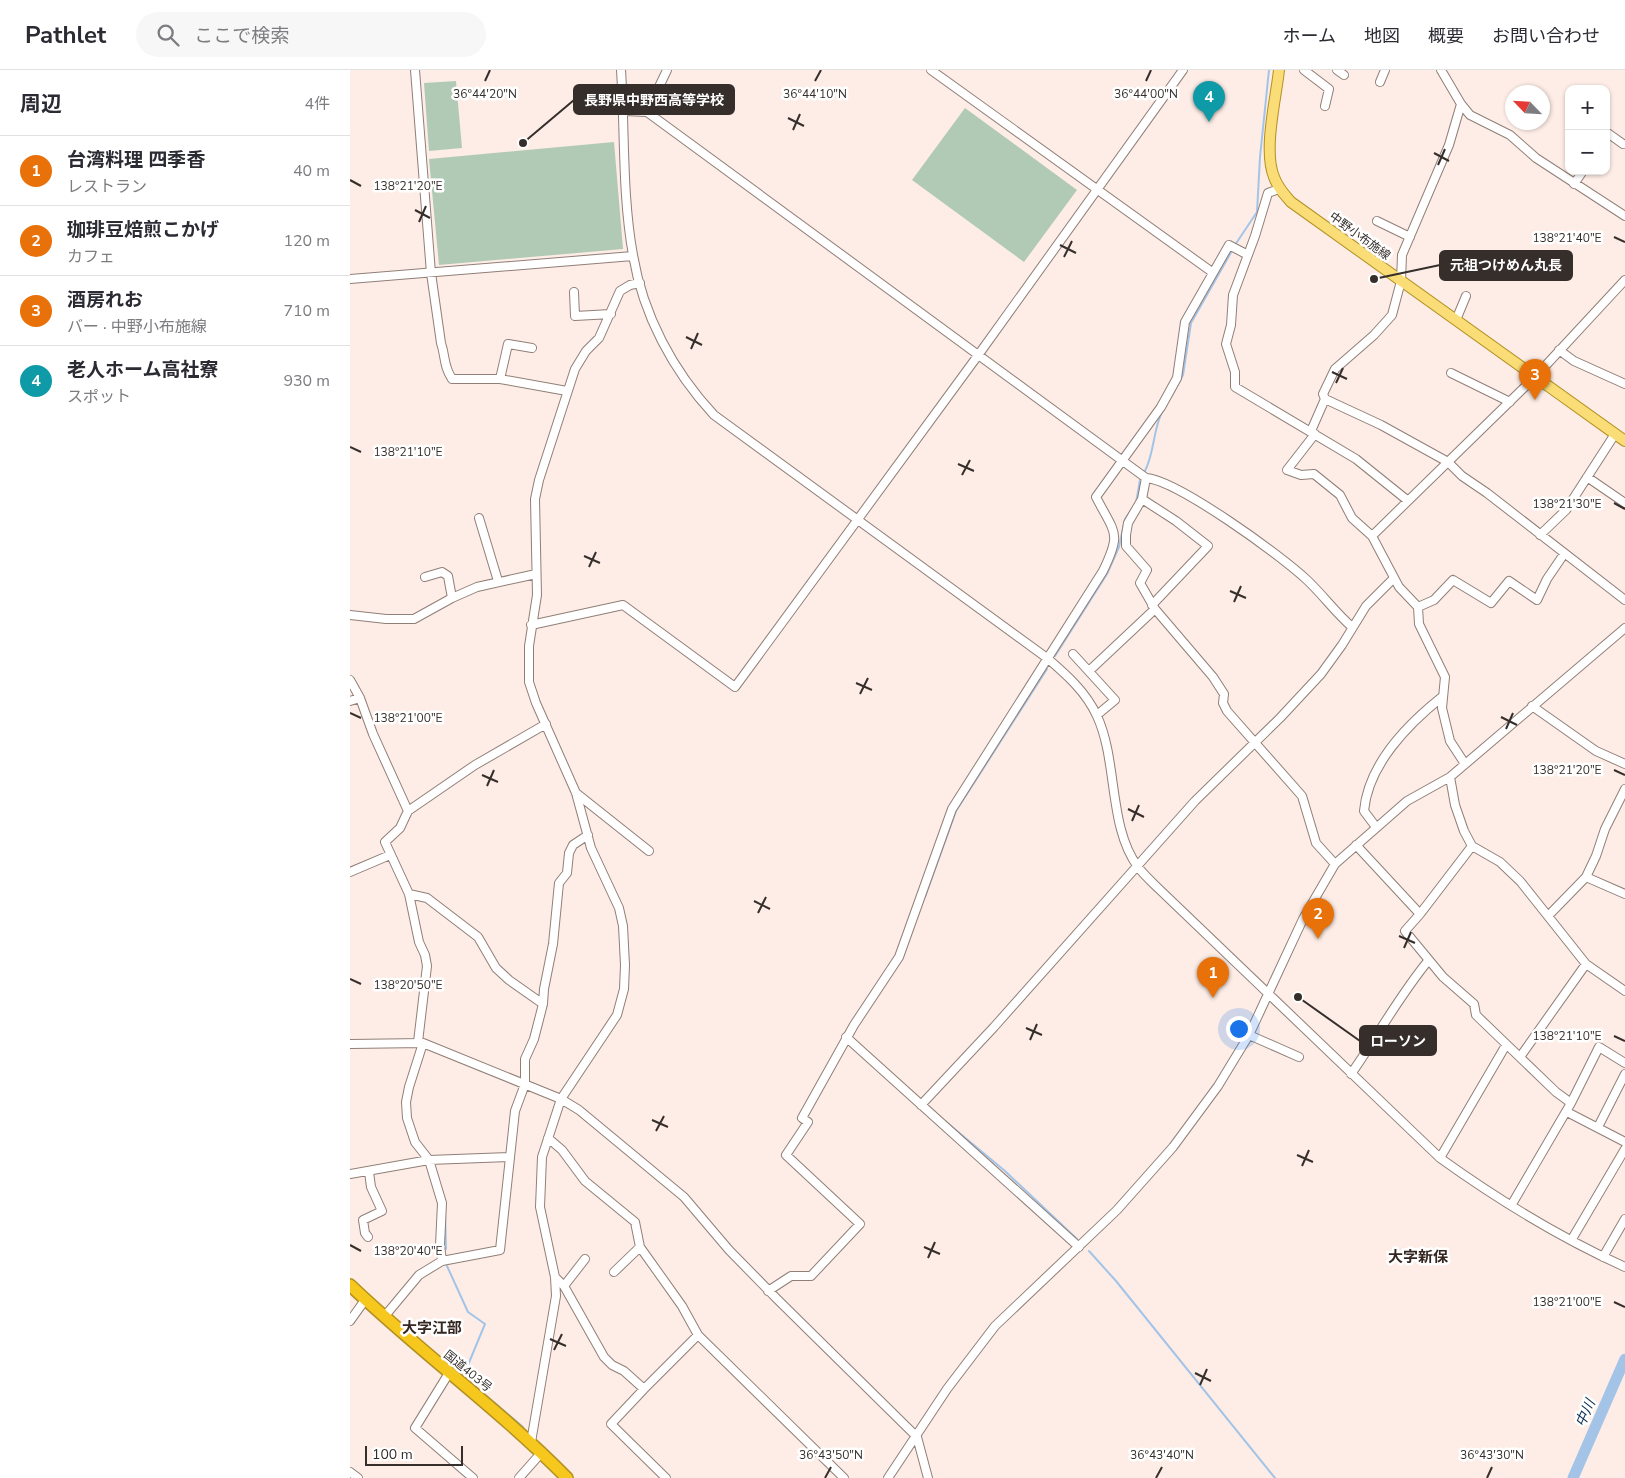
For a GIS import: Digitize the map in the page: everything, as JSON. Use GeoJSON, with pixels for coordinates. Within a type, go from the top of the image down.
{"type":"FeatureCollection","features":[{"type":"Feature","properties":{"kind":"highway","name":"国道403号"},"geometry":{"type":"LineString","coordinates":[[350,1285],[384,1317],[531,1442],[567,1478]]}},
{"type":"Feature","properties":{"kind":"main road"},"geometry":{"type":"LineString","coordinates":[[1279,70],[1271,143],[1273,176],[1279,189]]}},
{"type":"Feature","properties":{"kind":"main road","name":"中野小布施線"},"geometry":{"type":"LineString","coordinates":[[1279,189],[1291,202],[1625,441]]}},
{"type":"Feature","properties":{"kind":"street"},"geometry":{"type":"LineString","coordinates":[[415,70],[431,273],[441,343],[445,354],[444,366],[452,379],[500,379],[567,391]]}},
{"type":"Feature","properties":{"kind":"street"},"geometry":{"type":"LineString","coordinates":[[621,70],[626,174],[633,256],[640,283],[658,334],[694,394],[714,415],[1047,658],[1081,690],[1097,715],[1107,743],[1115,802],[1126,842],[1137,866],[1440,1158],[1512,1204],[1603,1257],[1625,1267]]}},
{"type":"Feature","properties":{"kind":"street"},"geometry":{"type":"LineString","coordinates":[[647,112],[667,70]]}},
{"type":"Feature","properties":{"kind":"street"},"geometry":{"type":"LineString","coordinates":[[932,70],[1212,272]]}},
{"type":"Feature","properties":{"kind":"street"},"geometry":{"type":"LineString","coordinates":[[531,624],[623,605],[735,687],[979,354],[1182,70]]}},
{"type":"Feature","properties":{"kind":"street"},"geometry":{"type":"LineString","coordinates":[[1304,70],[1329,89],[1325,106]]}},
{"type":"Feature","properties":{"kind":"street"},"geometry":{"type":"LineString","coordinates":[[1380,82],[1385,70]]}},
{"type":"Feature","properties":{"kind":"street"},"geometry":{"type":"LineString","coordinates":[[1441,70],[1461,104],[1480,121],[1510,135],[1536,158],[1625,216]]}},
{"type":"Feature","properties":{"kind":"street"},"geometry":{"type":"LineString","coordinates":[[1461,104],[1449,145],[1402,255],[1401,281],[1392,315],[1374,335],[1336,369],[1322,394],[1325,399],[1381,425],[1448,462],[1462,476],[1625,600]]}},
{"type":"Feature","properties":{"kind":"street"},"geometry":{"type":"LineString","coordinates":[[624,112],[647,112],[1146,478],[1155,479],[1203,504],[1237,527],[1307,580],[1333,611],[1352,627]]}},
{"type":"Feature","properties":{"kind":"street"},"geometry":{"type":"LineString","coordinates":[[1610,135],[1623,144]]}},
{"type":"Feature","properties":{"kind":"street"},"geometry":{"type":"LineString","coordinates":[[1574,184],[1580,175]]}},
{"type":"Feature","properties":{"kind":"street"},"geometry":{"type":"LineString","coordinates":[[1279,189],[1268,193],[1248,256],[1233,294],[1231,325],[1226,344],[1235,372],[1236,387],[1243,394],[1313,432],[1356,459],[1407,500]]}},
{"type":"Feature","properties":{"kind":"street"},"geometry":{"type":"LineString","coordinates":[[1378,221],[1410,237]]}},
{"type":"Feature","properties":{"kind":"street"},"geometry":{"type":"LineString","coordinates":[[768,1291],[791,1276],[811,1276],[860,1224],[786,1155],[808,1122],[802,1118],[846,1037],[899,957],[952,809],[1103,571],[1115,547],[1116,534],[1096,497],[1162,407],[1177,378],[1185,322],[1229,245],[1248,256]]}},
{"type":"Feature","properties":{"kind":"street"},"geometry":{"type":"LineString","coordinates":[[350,279],[633,256]]}},
{"type":"Feature","properties":{"kind":"street"},"geometry":{"type":"LineString","coordinates":[[1372,536],[1535,377],[1625,280]]}},
{"type":"Feature","properties":{"kind":"street"},"geometry":{"type":"LineString","coordinates":[[531,1442],[556,1296],[555,1277],[540,1207],[542,1157],[562,1099],[612,1025],[620,1006],[624,988],[623,936],[619,908],[588,835],[576,793],[529,682],[531,624],[538,595],[535,499],[539,480],[575,369],[586,351],[598,338],[611,314],[620,291],[630,284],[640,283]]}},
{"type":"Feature","properties":{"kind":"street"},"geometry":{"type":"LineString","coordinates":[[574,292],[576,326]]}},
{"type":"Feature","properties":{"kind":"street"},"geometry":{"type":"LineString","coordinates":[[1456,320],[1466,296]]}},
{"type":"Feature","properties":{"kind":"street"},"geometry":{"type":"LineString","coordinates":[[575,316],[611,314]]}},
{"type":"Feature","properties":{"kind":"street"},"geometry":{"type":"LineString","coordinates":[[500,379],[508,344],[532,348]]}},
{"type":"Feature","properties":{"kind":"street"},"geometry":{"type":"LineString","coordinates":[[1559,350],[1574,361],[1625,384]]}},
{"type":"Feature","properties":{"kind":"street"},"geometry":{"type":"LineString","coordinates":[[1451,374],[1510,402]]}},
{"type":"Feature","properties":{"kind":"street"},"geometry":{"type":"LineString","coordinates":[[1325,399],[1313,432],[1287,470],[1301,475],[1314,474],[1340,495],[1352,518],[1372,536],[1394,578],[1418,607],[1419,624],[1444,677],[1442,708],[1450,741],[1465,764]]}},
{"type":"Feature","properties":{"kind":"street"},"geometry":{"type":"LineString","coordinates":[[1540,535],[1566,510],[1615,434]]}},
{"type":"Feature","properties":{"kind":"street"},"geometry":{"type":"LineString","coordinates":[[1587,477],[1625,502]]}},
{"type":"Feature","properties":{"kind":"street"},"geometry":{"type":"LineString","coordinates":[[1146,478],[1142,499],[1128,522],[1126,546],[1147,570],[1140,583],[1154,607],[1213,677],[1224,694],[1223,702],[1227,711],[1302,796],[1316,843],[1335,864]]}},
{"type":"Feature","properties":{"kind":"street"},"geometry":{"type":"LineString","coordinates":[[1089,671],[1154,607],[1208,546],[1176,520],[1142,499]]}},
{"type":"Feature","properties":{"kind":"street"},"geometry":{"type":"LineString","coordinates":[[479,518],[498,581]]}},
{"type":"Feature","properties":{"kind":"street"},"geometry":{"type":"LineString","coordinates":[[1418,607],[1434,600],[1453,580],[1491,603],[1510,581],[1537,600],[1547,579],[1564,554]]}},
{"type":"Feature","properties":{"kind":"street"},"geometry":{"type":"LineString","coordinates":[[425,578],[442,572],[448,576],[452,598]]}},
{"type":"Feature","properties":{"kind":"street"},"geometry":{"type":"LineString","coordinates":[[350,615],[386,619],[414,619],[452,598],[477,587],[536,574]]}},
{"type":"Feature","properties":{"kind":"street"},"geometry":{"type":"LineString","coordinates":[[921,1105],[994,1027],[1195,801],[1254,741],[1280,718],[1321,674],[1342,645],[1366,606],[1394,578]]}},
{"type":"Feature","properties":{"kind":"street"},"geometry":{"type":"LineString","coordinates":[[888,1478],[917,1437],[947,1389],[995,1326],[1117,1210],[1173,1147],[1224,1078],[1248,1036],[1303,919],[1335,864],[1407,801],[1450,777],[1532,706],[1623,632]]}},
{"type":"Feature","properties":{"kind":"street"},"geometry":{"type":"LineString","coordinates":[[1074,654],[1115,700],[1097,715]]}},
{"type":"Feature","properties":{"kind":"street"},"geometry":{"type":"LineString","coordinates":[[350,680],[360,698],[372,734],[408,811]]}},
{"type":"Feature","properties":{"kind":"street"},"geometry":{"type":"LineString","coordinates":[[1376,827],[1364,811],[1365,802],[1376,772],[1384,759],[1422,713],[1442,697]]}},
{"type":"Feature","properties":{"kind":"street"},"geometry":{"type":"LineString","coordinates":[[350,701],[360,698]]}},
{"type":"Feature","properties":{"kind":"street"},"geometry":{"type":"LineString","coordinates":[[1532,706],[1596,751],[1625,764]]}},
{"type":"Feature","properties":{"kind":"street"},"geometry":{"type":"LineString","coordinates":[[442,1261],[440,1245],[442,1203],[429,1160],[415,1142],[407,1118],[406,1102],[420,1043],[427,966],[425,955],[418,942],[409,894],[385,842],[400,828],[408,811],[475,765],[546,724]]}},
{"type":"Feature","properties":{"kind":"street"},"geometry":{"type":"LineString","coordinates":[[1450,777],[1464,831],[1472,846],[1500,862],[1520,881],[1586,964],[1625,991]]}},
{"type":"Feature","properties":{"kind":"street"},"geometry":{"type":"LineString","coordinates":[[1548,916],[1586,877],[1596,856],[1605,829],[1625,789]]}},
{"type":"Feature","properties":{"kind":"street"},"geometry":{"type":"LineString","coordinates":[[576,793],[649,851]]}},
{"type":"Feature","properties":{"kind":"street"},"geometry":{"type":"LineString","coordinates":[[384,1317],[419,1275],[442,1261],[500,1250],[508,1157],[515,1111],[525,1084],[525,1059],[534,1040],[543,1004],[553,944],[559,883],[567,873],[568,853],[574,845],[588,835]]}},
{"type":"Feature","properties":{"kind":"street"},"geometry":{"type":"LineString","coordinates":[[1356,845],[1420,914]]}},
{"type":"Feature","properties":{"kind":"street"},"geometry":{"type":"LineString","coordinates":[[1472,846],[1405,931],[1428,961],[1474,1004],[1476,1015],[1556,1092],[1571,1103]]}},
{"type":"Feature","properties":{"kind":"street"},"geometry":{"type":"LineString","coordinates":[[350,872],[390,855]]}},
{"type":"Feature","properties":{"kind":"street"},"geometry":{"type":"LineString","coordinates":[[1586,877],[1625,894]]}},
{"type":"Feature","properties":{"kind":"street"},"geometry":{"type":"LineString","coordinates":[[409,894],[427,898],[478,937],[496,968],[543,1004]]}},
{"type":"Feature","properties":{"kind":"street"},"geometry":{"type":"LineString","coordinates":[[1351,1074],[1384,1027],[1410,982],[1428,961]]}},
{"type":"Feature","properties":{"kind":"street"},"geometry":{"type":"LineString","coordinates":[[1520,1057],[1586,964]]}},
{"type":"Feature","properties":{"kind":"street"},"geometry":{"type":"LineString","coordinates":[[1248,1036],[1299,1057]]}},
{"type":"Feature","properties":{"kind":"street"},"geometry":{"type":"LineString","coordinates":[[846,1037],[1079,1247]]}},
{"type":"Feature","properties":{"kind":"street"},"geometry":{"type":"LineString","coordinates":[[350,1044],[420,1043],[562,1099],[579,1110],[684,1196],[729,1250],[768,1291],[917,1437],[928,1478]]}},
{"type":"Feature","properties":{"kind":"street"},"geometry":{"type":"LineString","coordinates":[[1440,1158],[1506,1045]]}},
{"type":"Feature","properties":{"kind":"street"},"geometry":{"type":"LineString","coordinates":[[1512,1204],[1550,1137],[1567,1112],[1599,1047],[1625,1063]]}},
{"type":"Feature","properties":{"kind":"street"},"geometry":{"type":"LineString","coordinates":[[1598,1127],[1625,1074]]}},
{"type":"Feature","properties":{"kind":"street"},"geometry":{"type":"LineString","coordinates":[[1567,1112],[1625,1142]]}},
{"type":"Feature","properties":{"kind":"street"},"geometry":{"type":"LineString","coordinates":[[548,1138],[562,1150],[585,1181],[635,1222],[640,1247],[682,1306],[698,1335],[844,1478]]}},
{"type":"Feature","properties":{"kind":"street"},"geometry":{"type":"LineString","coordinates":[[1572,1239],[1625,1149]]}},
{"type":"Feature","properties":{"kind":"street"},"geometry":{"type":"LineString","coordinates":[[350,1174],[429,1160],[508,1157]]}},
{"type":"Feature","properties":{"kind":"street"},"geometry":{"type":"LineString","coordinates":[[368,1237],[364,1233],[363,1220],[382,1211],[371,1187],[369,1172]]}},
{"type":"Feature","properties":{"kind":"street"},"geometry":{"type":"LineString","coordinates":[[1603,1257],[1625,1219]]}},
{"type":"Feature","properties":{"kind":"street"},"geometry":{"type":"LineString","coordinates":[[614,1272],[640,1247]]}},
{"type":"Feature","properties":{"kind":"street"},"geometry":{"type":"LineString","coordinates":[[564,1286],[585,1259]]}},
{"type":"Feature","properties":{"kind":"street"},"geometry":{"type":"LineString","coordinates":[[555,1277],[564,1286],[604,1358],[612,1365],[624,1370],[644,1389]]}},
{"type":"Feature","properties":{"kind":"street"},"geometry":{"type":"LineString","coordinates":[[350,1321],[366,1300]]}},
{"type":"Feature","properties":{"kind":"street"},"geometry":{"type":"LineString","coordinates":[[666,1478],[611,1424],[698,1335]]}},
{"type":"Feature","properties":{"kind":"street"},"geometry":{"type":"LineString","coordinates":[[449,1373],[415,1428],[469,1477]]}},
{"type":"Feature","properties":{"kind":"street"},"geometry":{"type":"LineString","coordinates":[[519,1478],[542,1452]]}},
{"type":"Feature","properties":{"kind":"street"},"geometry":{"type":"LineString","coordinates":[[350,1472],[358,1478]]}},
{"type":"Feature","properties":{"kind":"green space"},"geometry":{"type":"Polygon","coordinates":[[[456,81],[462,148],[429,151],[424,83],[456,81]]]}},
{"type":"Feature","properties":{"kind":"green space"},"geometry":{"type":"Polygon","coordinates":[[[965,108],[1077,190],[1024,262],[912,180],[965,108]]]}},
{"type":"Feature","properties":{"kind":"green space"},"geometry":{"type":"Polygon","coordinates":[[[614,142],[623,249],[439,265],[429,159],[614,142]]]}},
{"type":"Feature","properties":{"kind":"waterway"},"geometry":{"type":"LineString","coordinates":[[1235,245],[1257,212],[1260,157],[1269,70]]}},
{"type":"Feature","properties":{"kind":"waterway"},"geometry":{"type":"LineString","coordinates":[[1171,397],[1183,375],[1191,323],[1233,249]]}},
{"type":"Feature","properties":{"kind":"waterway"},"geometry":{"type":"LineString","coordinates":[[1145,471],[1151,456],[1157,424],[1163,410]]}},
{"type":"Feature","properties":{"kind":"waterway"},"geometry":{"type":"LineString","coordinates":[[1055,656],[1107,574],[1119,547],[1125,519],[1136,503],[1140,480]]}},
{"type":"Feature","properties":{"kind":"waterway"},"geometry":{"type":"LineString","coordinates":[[925,897],[956,811],[1047,669]]}},
{"type":"Feature","properties":{"kind":"waterway"},"geometry":{"type":"LineString","coordinates":[[945,1121],[1005,1171],[1077,1239]]}},
{"type":"Feature","properties":{"kind":"waterway"},"geometry":{"type":"LineString","coordinates":[[445,1211],[446,1249]]}},
{"type":"Feature","properties":{"kind":"waterway"},"geometry":{"type":"LineString","coordinates":[[1089,1251],[1116,1281],[1275,1478]]}},
{"type":"Feature","properties":{"kind":"waterway"},"geometry":{"type":"LineString","coordinates":[[447,1266],[468,1312],[485,1324],[463,1377]]}},
{"type":"Feature","properties":{"kind":"waterway","name":"中川"},"geometry":{"type":"LineString","coordinates":[[1573,1478],[1625,1359]]}},
{"type":"Feature","properties":{"kind":"waterway"},"geometry":{"type":"LineString","coordinates":[[471,1383],[523,1427]]}},
{"type":"Feature","properties":{"kind":"place","name":"老人ホーム高社寮"},"geometry":{"type":"Point","coordinates":[1209,122]}},
{"type":"Feature","properties":{"kind":"place","name":"長野県中野西高等学校"},"geometry":{"type":"Point","coordinates":[523,143]}},
{"type":"Feature","properties":{"kind":"place","name":"元祖つけめん丸長"},"geometry":{"type":"Point","coordinates":[1374,279]}},
{"type":"Feature","properties":{"kind":"place","name":"酒房れお"},"geometry":{"type":"Point","coordinates":[1535,400]}},
{"type":"Feature","properties":{"kind":"place","name":"珈琲豆焙煎こかげ"},"geometry":{"type":"Point","coordinates":[1318,939]}},
{"type":"Feature","properties":{"kind":"place","name":"ローソン"},"geometry":{"type":"Point","coordinates":[1298,997]}},
{"type":"Feature","properties":{"kind":"place","name":"台湾料理 四季香"},"geometry":{"type":"Point","coordinates":[1213,998]}},
{"type":"Feature","properties":{"kind":"district","name":"大字新保"},"geometry":{"type":"Point","coordinates":[1418,1257]}},
{"type":"Feature","properties":{"kind":"district","name":"大字江部"},"geometry":{"type":"Point","coordinates":[432,1328]}}]}
